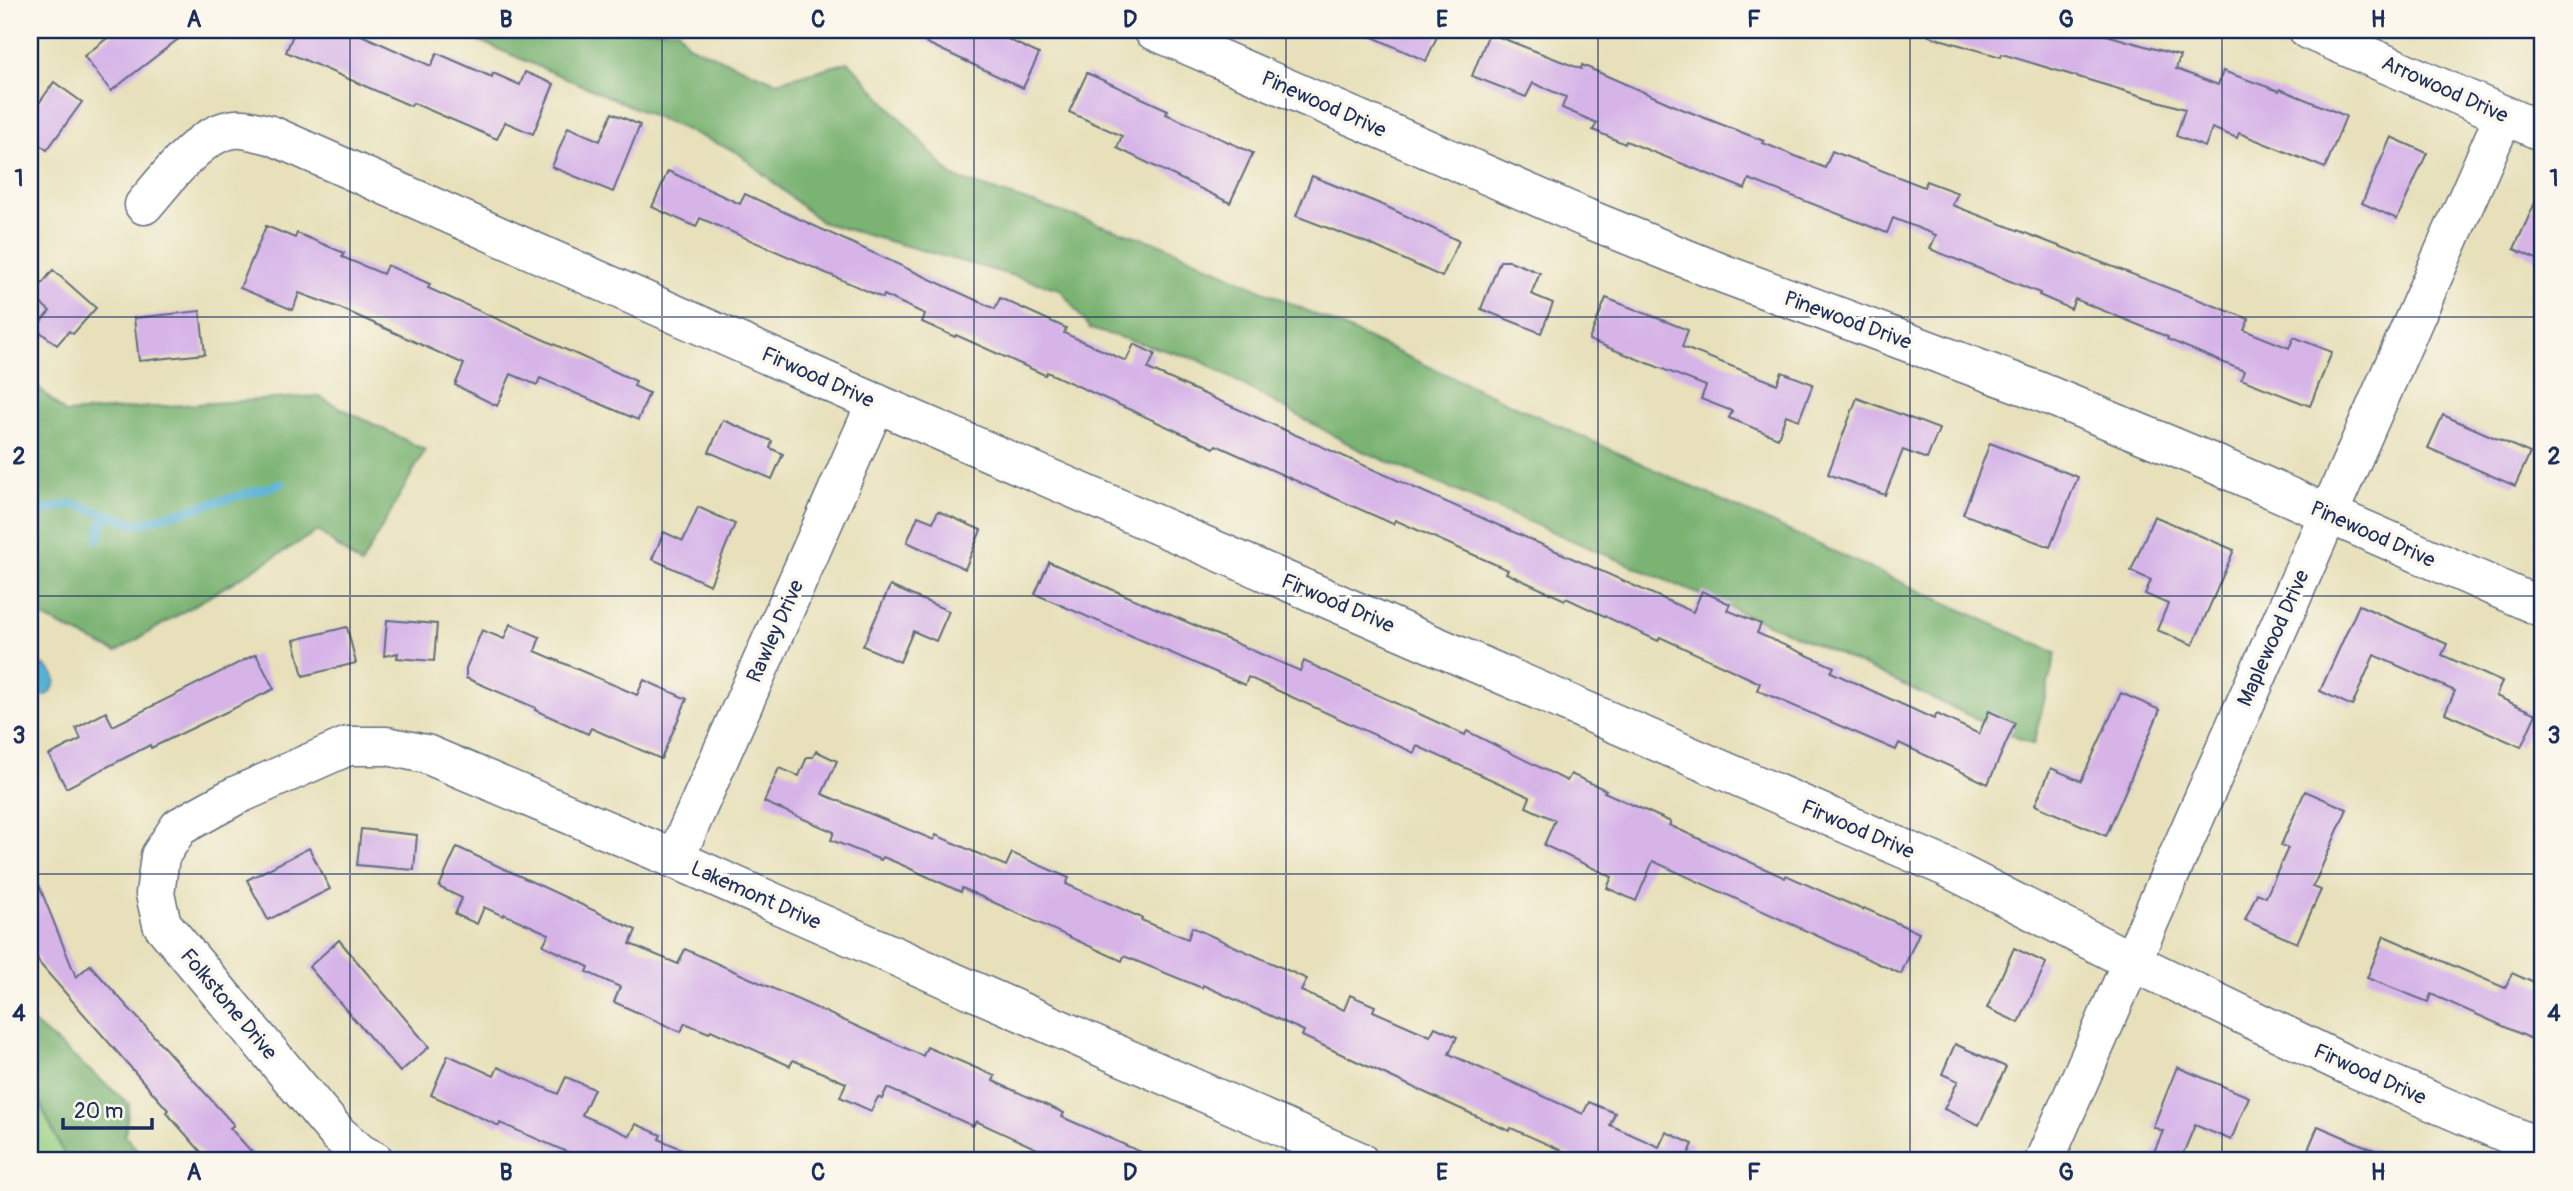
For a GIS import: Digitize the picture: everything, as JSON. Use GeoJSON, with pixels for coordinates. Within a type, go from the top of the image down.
{"type":"FeatureCollection","features":[{"type":"Feature","properties":{"kind":"street","name":"Pinewood Drive"},"geometry":{"type":"LineString","coordinates":[[1153,30],[1586,218],[1724,274],[2036,390],[2210,462],[2543,608]]}},
{"type":"Feature","properties":{"kind":"street","name":"Arrowood Drive"},"geometry":{"type":"LineString","coordinates":[[2308,30],[2543,132]]}},
{"type":"Feature","properties":{"kind":"street","name":"Maplewood Drive"},"geometry":{"type":"LineString","coordinates":[[2044,1161],[2504,115]]}},
{"type":"Feature","properties":{"kind":"street","name":"Firwood Drive"},"geometry":{"type":"LineString","coordinates":[[144,205],[190,154],[212,136],[240,128],[271,135],[876,402],[1946,867],[2131,961],[2349,1066],[2543,1149]]}},
{"type":"Feature","properties":{"kind":"street","name":"Rawley Drive"},"geometry":{"type":"LineString","coordinates":[[675,859],[876,402]]}},
{"type":"Feature","properties":{"kind":"street","name":"Lakemont Drive"},"geometry":{"type":"LineString","coordinates":[[160,856],[179,827],[200,814],[348,746],[387,746],[426,754],[675,859],[1340,1157]]}},
{"type":"Feature","properties":{"kind":"street","name":"Folkstone Drive"},"geometry":{"type":"LineString","coordinates":[[160,856],[155,894],[162,923],[338,1134],[360,1153],[375,1161]]}},
{"type":"Feature","properties":{"kind":"green space"},"geometry":{"type":"Polygon","coordinates":[[[454,30],[678,30],[688,45],[776,82],[849,62],[953,177],[1163,245],[2056,653],[2033,745],[1829,650],[1358,449],[1199,360],[1090,329],[1060,289],[821,222],[737,152],[454,30]]]}},
{"type":"Feature","properties":{"kind":"green space"},"geometry":{"type":"Polygon","coordinates":[[[30,379],[65,413],[317,396],[425,450],[361,565],[318,531],[116,652],[30,611],[30,379]]]}},
{"type":"Feature","properties":{"kind":"green space"},"geometry":{"type":"Polygon","coordinates":[[[30,1020],[129,1104],[125,1136],[147,1161],[67,1161],[30,1082],[30,1020]]]}},
{"type":"Feature","properties":{"kind":"green space"},"geometry":{"type":"Polygon","coordinates":[[[30,1072],[109,1161],[30,1161],[30,1072]]]}},
{"type":"Feature","properties":{"kind":"water"},"geometry":{"type":"Polygon","coordinates":[[[43,665],[54,676],[54,687],[46,695],[30,693],[30,666],[43,665]]]}},
{"type":"Feature","properties":{"kind":"building"},"geometry":{"type":"Polygon","coordinates":[[[118,30],[190,30],[111,91],[84,56],[118,30]]]}},
{"type":"Feature","properties":{"kind":"building"},"geometry":{"type":"Polygon","coordinates":[[[295,30],[350,30],[431,66],[437,53],[492,77],[493,73],[520,85],[525,72],[554,84],[533,134],[505,122],[497,139],[413,103],[411,106],[286,52],[295,30]]]}},
{"type":"Feature","properties":{"kind":"building"},"geometry":{"type":"Polygon","coordinates":[[[899,30],[988,30],[1039,54],[1023,88],[899,30]]]}},
{"type":"Feature","properties":{"kind":"building"},"geometry":{"type":"Polygon","coordinates":[[[1357,30],[1440,30],[1426,61],[1357,30]]]}},
{"type":"Feature","properties":{"kind":"building"},"geometry":{"type":"Polygon","coordinates":[[[1930,30],[2089,30],[2180,56],[2176,69],[2218,85],[2223,71],[2279,91],[2280,89],[2346,116],[2325,168],[2239,133],[2237,138],[2212,128],[2205,147],[2176,136],[2185,109],[2002,54],[2001,57],[1929,36],[1930,30]]]}},
{"type":"Feature","properties":{"kind":"building"},"geometry":{"type":"Polygon","coordinates":[[[1489,33],[1581,69],[1582,65],[1825,168],[1832,151],[1924,187],[1926,181],[1958,193],[1952,205],[2249,319],[2244,330],[2289,348],[2294,337],[2332,352],[2310,406],[2241,379],[2244,371],[2167,339],[2168,337],[2075,299],[2071,309],[2039,295],[2040,293],[1930,249],[1936,235],[1893,218],[1887,233],[1749,179],[1745,189],[1593,130],[1597,123],[1562,108],[1566,97],[1533,83],[1526,97],[1472,76],[1489,33]]]}},
{"type":"Feature","properties":{"kind":"building"},"geometry":{"type":"Polygon","coordinates":[[[1087,73],[1168,110],[1166,114],[1253,153],[1230,203],[1117,148],[1122,136],[1069,112],[1087,73]]]}},
{"type":"Feature","properties":{"kind":"building"},"geometry":{"type":"Polygon","coordinates":[[[54,82],[82,102],[47,150],[30,138],[30,116],[54,82]]]}},
{"type":"Feature","properties":{"kind":"building"},"geometry":{"type":"Polygon","coordinates":[[[612,113],[640,125],[613,192],[552,167],[568,127],[600,141],[612,113]]]}},
{"type":"Feature","properties":{"kind":"building"},"geometry":{"type":"Polygon","coordinates":[[[2391,137],[2427,153],[2397,219],[2362,203],[2391,137]]]}},
{"type":"Feature","properties":{"kind":"building"},"geometry":{"type":"Polygon","coordinates":[[[668,171],[740,204],[745,194],[995,309],[1000,298],[1066,328],[1064,333],[1126,361],[1134,344],[1155,354],[1148,369],[1693,612],[1702,591],[1730,604],[1727,610],[1761,624],[1757,633],[1834,667],[1831,672],[1934,719],[1937,714],[1979,734],[1989,711],[2015,723],[1988,784],[1899,743],[1896,750],[1757,690],[1760,683],[1660,637],[1658,641],[1566,598],[1565,600],[1506,573],[1508,570],[1395,520],[1393,524],[1216,445],[1214,448],[1047,372],[1045,375],[956,335],[955,337],[922,322],[925,314],[884,295],[883,298],[700,218],[696,227],[652,207],[668,171]]]}},
{"type":"Feature","properties":{"kind":"building"},"geometry":{"type":"Polygon","coordinates":[[[1312,176],[1459,241],[1442,277],[1370,244],[1296,216],[1312,176]]]}},
{"type":"Feature","properties":{"kind":"building"},"geometry":{"type":"Polygon","coordinates":[[[2543,185],[2543,262],[2514,249],[2543,185]]]}},
{"type":"Feature","properties":{"kind":"building"},"geometry":{"type":"Polygon","coordinates":[[[266,226],[295,238],[297,233],[344,253],[342,257],[383,274],[387,265],[430,284],[428,288],[636,381],[634,386],[649,393],[638,420],[540,378],[537,385],[511,374],[497,406],[455,385],[464,364],[340,308],[299,293],[293,310],[240,288],[266,226]]]}},
{"type":"Feature","properties":{"kind":"building"},"geometry":{"type":"Polygon","coordinates":[[[1500,261],[1510,261],[1540,273],[1531,294],[1553,303],[1541,333],[1481,309],[1500,261]]]}},
{"type":"Feature","properties":{"kind":"building"},"geometry":{"type":"Polygon","coordinates":[[[53,270],[96,308],[73,334],[69,331],[57,345],[35,328],[50,311],[32,296],[53,270]]]}},
{"type":"Feature","properties":{"kind":"building"},"geometry":{"type":"Polygon","coordinates":[[[1606,298],[1688,330],[1682,347],[1777,384],[1782,372],[1813,384],[1799,420],[1786,415],[1778,438],[1729,418],[1732,411],[1701,399],[1706,386],[1589,340],[1606,298]]]}},
{"type":"Feature","properties":{"kind":"building"},"geometry":{"type":"Polygon","coordinates":[[[200,311],[205,354],[139,361],[134,318],[200,311]]]}},
{"type":"Feature","properties":{"kind":"building"},"geometry":{"type":"Polygon","coordinates":[[[1857,398],[1939,429],[1927,459],[1903,450],[1885,495],[1828,474],[1857,398]]]}},
{"type":"Feature","properties":{"kind":"building"},"geometry":{"type":"Polygon","coordinates":[[[2443,415],[2530,453],[2515,486],[2428,448],[2443,415]]]}},
{"type":"Feature","properties":{"kind":"building"},"geometry":{"type":"Polygon","coordinates":[[[723,420],[772,441],[770,448],[783,454],[772,479],[709,452],[723,420]]]}},
{"type":"Feature","properties":{"kind":"building"},"geometry":{"type":"Polygon","coordinates":[[[1990,443],[2078,477],[2050,547],[1963,514],[1990,443]]]}},
{"type":"Feature","properties":{"kind":"building"},"geometry":{"type":"Polygon","coordinates":[[[698,507],[735,524],[710,585],[652,559],[664,532],[683,541],[698,507]]]}},
{"type":"Feature","properties":{"kind":"building"},"geometry":{"type":"Polygon","coordinates":[[[938,511],[981,530],[965,569],[907,542],[918,516],[933,522],[938,511]]]}},
{"type":"Feature","properties":{"kind":"building"},"geometry":{"type":"Polygon","coordinates":[[[2154,516],[2234,550],[2193,645],[2157,630],[2168,604],[2145,594],[2151,580],[2131,571],[2154,516]]]}},
{"type":"Feature","properties":{"kind":"building"},"geometry":{"type":"Polygon","coordinates":[[[1049,562],[1300,671],[1304,661],[1465,735],[1467,731],[1567,781],[1571,774],[1671,822],[1669,825],[1785,878],[1786,875],[1919,933],[1901,974],[1653,861],[1636,901],[1607,888],[1612,877],[1544,845],[1555,820],[1526,807],[1530,797],[1417,746],[1414,753],[1248,677],[1245,685],[1035,594],[1049,562]]]}},
{"type":"Feature","properties":{"kind":"building"},"geometry":{"type":"Polygon","coordinates":[[[890,586],[949,611],[936,641],[913,631],[900,662],[863,646],[890,586]]]}},
{"type":"Feature","properties":{"kind":"building"},"geometry":{"type":"Polygon","coordinates":[[[2359,605],[2447,644],[2442,655],[2502,682],[2496,696],[2536,714],[2521,747],[2445,713],[2455,691],[2374,655],[2352,706],[2320,691],[2359,605]]]}},
{"type":"Feature","properties":{"kind":"building"},"geometry":{"type":"Polygon","coordinates":[[[387,620],[437,624],[434,661],[397,658],[398,653],[384,656],[387,620]]]}},
{"type":"Feature","properties":{"kind":"building"},"geometry":{"type":"Polygon","coordinates":[[[510,624],[540,637],[535,651],[637,695],[644,680],[687,699],[661,759],[591,728],[588,734],[466,678],[466,668],[482,630],[504,639],[510,624]]]}},
{"type":"Feature","properties":{"kind":"building"},"geometry":{"type":"Polygon","coordinates":[[[347,627],[356,663],[303,676],[294,640],[347,627]]]}},
{"type":"Feature","properties":{"kind":"building"},"geometry":{"type":"Polygon","coordinates":[[[256,654],[274,689],[151,748],[150,745],[66,788],[49,755],[81,739],[76,728],[106,712],[113,726],[256,654]]]}},
{"type":"Feature","properties":{"kind":"building"},"geometry":{"type":"Polygon","coordinates":[[[2121,693],[2160,710],[2106,836],[2035,805],[2051,768],[2081,781],[2121,693]]]}},
{"type":"Feature","properties":{"kind":"building"},"geometry":{"type":"Polygon","coordinates":[[[816,751],[837,761],[822,794],[934,840],[936,835],[1006,866],[1012,853],[1069,878],[1066,884],[1188,939],[1192,927],[1307,979],[1301,991],[1344,1010],[1350,995],[1375,1006],[1373,1011],[1430,1036],[1435,1027],[1457,1037],[1449,1054],[1583,1114],[1589,1102],[1615,1113],[1610,1125],[1659,1147],[1666,1132],[1693,1144],[1686,1160],[1690,1161],[1585,1161],[1511,1128],[1509,1131],[1380,1072],[1302,1036],[1304,1031],[1203,985],[1202,988],[1124,956],[1122,961],[962,888],[961,892],[883,857],[881,860],[831,840],[834,832],[764,802],[779,768],[799,776],[807,757],[813,757],[816,751]]]}},
{"type":"Feature","properties":{"kind":"building"},"geometry":{"type":"Polygon","coordinates":[[[2305,791],[2347,809],[2313,887],[2321,890],[2297,943],[2245,920],[2257,893],[2266,897],[2288,848],[2281,845],[2305,791]]]}},
{"type":"Feature","properties":{"kind":"building"},"geometry":{"type":"Polygon","coordinates":[[[361,829],[417,835],[414,870],[357,865],[361,829]]]}},
{"type":"Feature","properties":{"kind":"building"},"geometry":{"type":"Polygon","coordinates":[[[457,847],[636,930],[630,944],[678,964],[685,949],[923,1056],[927,1047],[995,1076],[993,1081],[1064,1113],[1062,1117],[1161,1161],[1063,1161],[976,1121],[973,1126],[887,1088],[882,1099],[878,1097],[871,1111],[840,1097],[846,1083],[793,1060],[790,1066],[711,1030],[709,1033],[685,1023],[681,1032],[614,1002],[620,987],[587,972],[589,967],[543,945],[549,934],[484,907],[477,924],[455,914],[462,898],[439,887],[457,847]]]}},
{"type":"Feature","properties":{"kind":"building"},"geometry":{"type":"Polygon","coordinates":[[[309,848],[330,889],[268,920],[247,880],[309,848]]]}},
{"type":"Feature","properties":{"kind":"building"},"geometry":{"type":"Polygon","coordinates":[[[30,863],[76,977],[90,965],[234,1125],[230,1128],[260,1161],[209,1161],[40,964],[35,953],[30,955],[30,863]]]}},
{"type":"Feature","properties":{"kind":"building"},"geometry":{"type":"Polygon","coordinates":[[[2384,936],[2505,988],[2512,973],[2543,987],[2543,1044],[2431,994],[2428,1002],[2367,978],[2384,936]]]}},
{"type":"Feature","properties":{"kind":"building"},"geometry":{"type":"Polygon","coordinates":[[[339,940],[429,1047],[400,1072],[309,967],[339,940]]]}},
{"type":"Feature","properties":{"kind":"building"},"geometry":{"type":"Polygon","coordinates":[[[2014,948],[2046,963],[2019,1023],[1987,1008],[2014,948]]]}},
{"type":"Feature","properties":{"kind":"building"},"geometry":{"type":"Polygon","coordinates":[[[1955,1044],[2006,1067],[1979,1125],[1944,1109],[1958,1081],[1942,1074],[1955,1044]]]}},
{"type":"Feature","properties":{"kind":"building"},"geometry":{"type":"Polygon","coordinates":[[[448,1055],[494,1076],[498,1067],[558,1094],[566,1077],[594,1089],[582,1115],[630,1136],[636,1124],[661,1135],[659,1139],[708,1161],[588,1161],[500,1123],[499,1126],[431,1095],[448,1055]]]}},
{"type":"Feature","properties":{"kind":"building"},"geometry":{"type":"Polygon","coordinates":[[[2177,1067],[2249,1097],[2231,1140],[2195,1125],[2180,1161],[2150,1161],[2163,1131],[2153,1127],[2177,1067]]]}},
{"type":"Feature","properties":{"kind":"building"},"geometry":{"type":"Polygon","coordinates":[[[2318,1126],[2400,1161],[2303,1161],[2318,1126]]]}},
{"type":"Feature","properties":{"kind":"waterway"},"geometry":{"type":"LineString","coordinates":[[30,513],[74,504],[137,524],[281,484]]}},
{"type":"Feature","properties":{"kind":"waterway"},"geometry":{"type":"LineString","coordinates":[[98,540],[105,514]]}}]}
